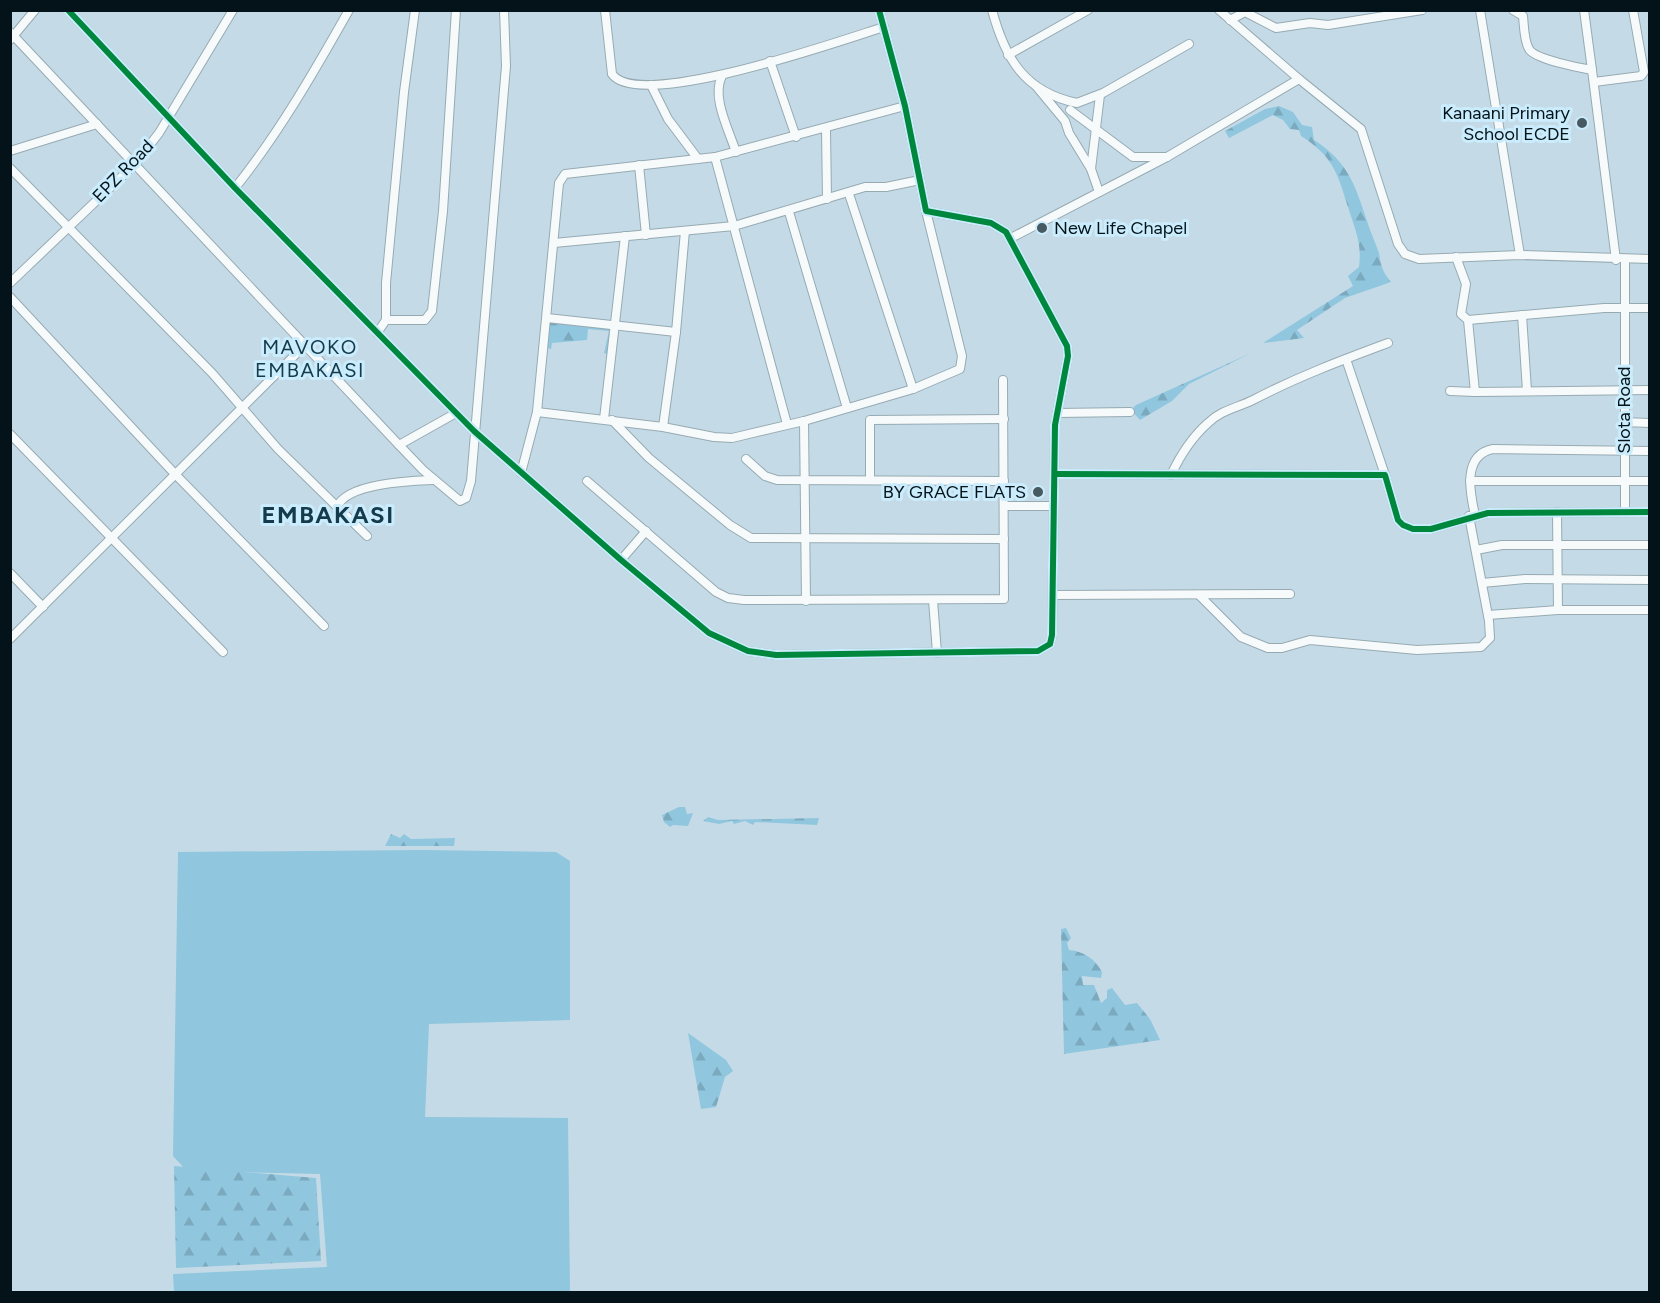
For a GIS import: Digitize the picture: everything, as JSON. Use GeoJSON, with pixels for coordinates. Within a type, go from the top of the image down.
{"type":"FeatureCollection","features":[{"type":"Feature","properties":{"kind":"street"},"geometry":{"type":"LineString","coordinates":[[35,10],[12,36],[399,445],[434,480],[460,501],[466,498],[471,481],[506,66],[504,10]]}},
{"type":"Feature","properties":{"kind":"street"},"geometry":{"type":"LineString","coordinates":[[68,10],[170,116],[235,188],[474,431],[621,560],[710,633],[748,651],[776,655],[1038,651],[1050,644],[1057,413],[1068,356],[1067,346],[1011,238],[991,223],[926,211]]}},
{"type":"Feature","properties":{"kind":"street","name":"EPZ Road"},"geometry":{"type":"LineString","coordinates":[[10,283],[135,164],[170,116],[233,10]]}},
{"type":"Feature","properties":{"kind":"street"},"geometry":{"type":"LineString","coordinates":[[235,188],[264,152],[304,89],[349,10]]}},
{"type":"Feature","properties":{"kind":"street"},"geometry":{"type":"LineString","coordinates":[[378,333],[386,320],[386,284],[404,92],[416,10]]}},
{"type":"Feature","properties":{"kind":"street"},"geometry":{"type":"LineString","coordinates":[[386,320],[425,320],[432,311],[443,211],[456,10]]}},
{"type":"Feature","properties":{"kind":"street"},"geometry":{"type":"LineString","coordinates":[[605,10],[612,74],[620,80],[651,84],[673,84],[722,76],[884,27]]}},
{"type":"Feature","properties":{"kind":"street"},"geometry":{"type":"LineString","coordinates":[[537,411],[608,419],[732,438],[804,421],[913,389],[954,374],[962,364],[926,211],[905,106],[879,10]]}},
{"type":"Feature","properties":{"kind":"street"},"geometry":{"type":"LineString","coordinates":[[992,10],[1008,55],[1015,67],[1035,85],[1062,118],[1091,169],[1099,192]]}},
{"type":"Feature","properties":{"kind":"street"},"geometry":{"type":"LineString","coordinates":[[1008,55],[1088,10]]}},
{"type":"Feature","properties":{"kind":"street"},"geometry":{"type":"LineString","coordinates":[[1230,20],[1245,12],[1276,28],[1310,23],[1328,25],[1422,10]]}},
{"type":"Feature","properties":{"kind":"street"},"geometry":{"type":"LineString","coordinates":[[1480,10],[1520,255]]}},
{"type":"Feature","properties":{"kind":"street"},"geometry":{"type":"LineString","coordinates":[[1513,10],[1523,16],[1528,48],[1533,53],[1562,64],[1592,70]]}},
{"type":"Feature","properties":{"kind":"street","name":"Slota Road"},"geometry":{"type":"LineString","coordinates":[[1584,10],[1621,260],[1624,308],[1625,512]]}},
{"type":"Feature","properties":{"kind":"street"},"geometry":{"type":"LineString","coordinates":[[1594,82],[1641,76],[1644,72],[1633,10]]}},
{"type":"Feature","properties":{"kind":"street"},"geometry":{"type":"LineString","coordinates":[[1221,11],[1361,129],[1400,249],[1419,259],[1520,255],[1621,260],[1650,259]]}},
{"type":"Feature","properties":{"kind":"street"},"geometry":{"type":"LineString","coordinates":[[1062,118],[1077,103],[1100,95],[1189,44]]}},
{"type":"Feature","properties":{"kind":"street"},"geometry":{"type":"LineString","coordinates":[[770,60],[796,137]]}},
{"type":"Feature","properties":{"kind":"street"},"geometry":{"type":"LineString","coordinates":[[722,76],[718,84],[719,96],[736,152]]}},
{"type":"Feature","properties":{"kind":"street"},"geometry":{"type":"LineString","coordinates":[[1011,238],[1167,157],[1299,79]]}},
{"type":"Feature","properties":{"kind":"street"},"geometry":{"type":"LineString","coordinates":[[651,84],[668,120],[698,159]]}},
{"type":"Feature","properties":{"kind":"street"},"geometry":{"type":"LineString","coordinates":[[1035,85],[1077,103]]}},
{"type":"Feature","properties":{"kind":"street"},"geometry":{"type":"LineString","coordinates":[[1091,169],[1100,95]]}},
{"type":"Feature","properties":{"kind":"street"},"geometry":{"type":"LineString","coordinates":[[521,473],[537,411],[559,183],[565,174],[715,157],[905,106]]}},
{"type":"Feature","properties":{"kind":"street"},"geometry":{"type":"LineString","coordinates":[[1070,110],[1133,157],[1167,157]]}},
{"type":"Feature","properties":{"kind":"street"},"geometry":{"type":"LineString","coordinates":[[10,151],[97,124]]}},
{"type":"Feature","properties":{"kind":"street"},"geometry":{"type":"LineString","coordinates":[[826,129],[827,199]]}},
{"type":"Feature","properties":{"kind":"street"},"geometry":{"type":"LineString","coordinates":[[715,157],[787,424]]}},
{"type":"Feature","properties":{"kind":"street"},"geometry":{"type":"LineString","coordinates":[[639,165],[646,235]]}},
{"type":"Feature","properties":{"kind":"street"},"geometry":{"type":"LineString","coordinates":[[10,168],[212,373],[278,449],[367,536]]}},
{"type":"Feature","properties":{"kind":"street"},"geometry":{"type":"LineString","coordinates":[[554,243],[734,226],[789,212],[865,187],[886,187],[920,180]]}},
{"type":"Feature","properties":{"kind":"street"},"geometry":{"type":"LineString","coordinates":[[849,194],[913,389]]}},
{"type":"Feature","properties":{"kind":"street"},"geometry":{"type":"LineString","coordinates":[[789,212],[846,408]]}},
{"type":"Feature","properties":{"kind":"street"},"geometry":{"type":"LineString","coordinates":[[663,427],[676,332],[686,231]]}},
{"type":"Feature","properties":{"kind":"street"},"geometry":{"type":"LineString","coordinates":[[608,419],[625,236]]}},
{"type":"Feature","properties":{"kind":"street"},"geometry":{"type":"LineString","coordinates":[[1456,257],[1466,284],[1461,314],[1468,320],[1475,392]]}},
{"type":"Feature","properties":{"kind":"street"},"geometry":{"type":"LineString","coordinates":[[10,297],[174,473],[324,626]]}},
{"type":"Feature","properties":{"kind":"street"},"geometry":{"type":"LineString","coordinates":[[1468,320],[1650,308]]}},
{"type":"Feature","properties":{"kind":"street"},"geometry":{"type":"LineString","coordinates":[[1522,315],[1527,391]]}},
{"type":"Feature","properties":{"kind":"street"},"geometry":{"type":"LineString","coordinates":[[547,318],[676,332]]}},
{"type":"Feature","properties":{"kind":"street"},"geometry":{"type":"LineString","coordinates":[[1171,475],[1182,453],[1207,423],[1222,411],[1389,343]]}},
{"type":"Feature","properties":{"kind":"street"},"geometry":{"type":"LineString","coordinates":[[10,639],[174,473],[305,345]]}},
{"type":"Feature","properties":{"kind":"street"},"geometry":{"type":"LineString","coordinates":[[1346,359],[1398,520],[1402,525],[1413,529],[1431,529],[1472,516],[1557,512],[1650,512]]}},
{"type":"Feature","properties":{"kind":"street"},"geometry":{"type":"LineString","coordinates":[[587,481],[722,596],[736,600],[1004,599],[1004,380]]}},
{"type":"Feature","properties":{"kind":"street"},"geometry":{"type":"LineString","coordinates":[[1450,391],[1650,390]]}},
{"type":"Feature","properties":{"kind":"street"},"geometry":{"type":"LineString","coordinates":[[1057,413],[1130,412]]}},
{"type":"Feature","properties":{"kind":"street"},"geometry":{"type":"LineString","coordinates":[[399,445],[456,413]]}},
{"type":"Feature","properties":{"kind":"street"},"geometry":{"type":"LineString","coordinates":[[608,419],[649,458],[743,534],[757,539],[1004,538]]}},
{"type":"Feature","properties":{"kind":"street"},"geometry":{"type":"LineString","coordinates":[[870,480],[870,420],[1004,419]]}},
{"type":"Feature","properties":{"kind":"street"},"geometry":{"type":"LineString","coordinates":[[804,421],[806,601]]}},
{"type":"Feature","properties":{"kind":"street"},"geometry":{"type":"LineString","coordinates":[[1623,422],[1650,423]]}},
{"type":"Feature","properties":{"kind":"street"},"geometry":{"type":"LineString","coordinates":[[10,434],[223,652]]}},
{"type":"Feature","properties":{"kind":"street"},"geometry":{"type":"LineString","coordinates":[[1199,595],[1241,637],[1268,648],[1282,648],[1310,640],[1417,650],[1481,647],[1491,638],[1476,550],[1470,493],[1473,463],[1479,455],[1493,449],[1650,451]]}},
{"type":"Feature","properties":{"kind":"street"},"geometry":{"type":"LineString","coordinates":[[746,459],[770,479],[1004,481]]}},
{"type":"Feature","properties":{"kind":"street"},"geometry":{"type":"LineString","coordinates":[[1055,474],[1385,475]]}},
{"type":"Feature","properties":{"kind":"street"},"geometry":{"type":"LineString","coordinates":[[337,507],[340,499],[354,492],[402,482],[434,480]]}},
{"type":"Feature","properties":{"kind":"street"},"geometry":{"type":"LineString","coordinates":[[1470,481],[1650,481]]}},
{"type":"Feature","properties":{"kind":"street"},"geometry":{"type":"LineString","coordinates":[[1004,506],[1053,506]]}},
{"type":"Feature","properties":{"kind":"street"},"geometry":{"type":"LineString","coordinates":[[1557,512],[1558,610]]}},
{"type":"Feature","properties":{"kind":"street"},"geometry":{"type":"LineString","coordinates":[[621,560],[646,531]]}},
{"type":"Feature","properties":{"kind":"street"},"geometry":{"type":"LineString","coordinates":[[1476,550],[1502,545],[1650,545]]}},
{"type":"Feature","properties":{"kind":"street"},"geometry":{"type":"LineString","coordinates":[[10,573],[43,608]]}},
{"type":"Feature","properties":{"kind":"street"},"geometry":{"type":"LineString","coordinates":[[1482,583],[1557,579],[1650,580]]}},
{"type":"Feature","properties":{"kind":"street"},"geometry":{"type":"LineString","coordinates":[[1053,595],[1290,594]]}},
{"type":"Feature","properties":{"kind":"street"},"geometry":{"type":"LineString","coordinates":[[933,600],[937,653]]}},
{"type":"Feature","properties":{"kind":"street"},"geometry":{"type":"LineString","coordinates":[[1488,615],[1558,610],[1650,610]]}},
{"type":"Feature","properties":{"kind":"green space"},"geometry":{"type":"Polygon","coordinates":[[[1279,106],[1293,112],[1302,125],[1312,127],[1314,140],[1344,167],[1360,200],[1382,268],[1391,282],[1345,298],[1297,330],[1304,338],[1263,343],[1353,286],[1348,276],[1359,267],[1360,259],[1356,233],[1334,169],[1322,152],[1301,136],[1299,130],[1290,129],[1283,120],[1273,115],[1229,138],[1225,131],[1265,109],[1279,106]]]}},
{"type":"Feature","properties":{"kind":"green space"},"geometry":{"type":"Polygon","coordinates":[[[550,322],[612,329],[609,355],[604,353],[609,331],[588,329],[587,340],[552,343],[551,349],[547,348],[550,322]]]}},
{"type":"Feature","properties":{"kind":"green space"},"geometry":{"type":"Polygon","coordinates":[[[1251,353],[1189,384],[1172,401],[1140,420],[1131,410],[1136,405],[1251,353]]]}},
{"type":"Feature","properties":{"kind":"green space"},"geometry":{"type":"Polygon","coordinates":[[[679,807],[685,807],[687,814],[693,813],[688,826],[673,825],[670,827],[664,822],[662,815],[679,807]]]}},
{"type":"Feature","properties":{"kind":"green space"},"geometry":{"type":"Polygon","coordinates":[[[708,817],[718,820],[819,818],[817,825],[755,822],[753,825],[745,821],[719,824],[703,821],[708,817]]]}},
{"type":"Feature","properties":{"kind":"green space"},"geometry":{"type":"Polygon","coordinates":[[[391,834],[400,838],[404,834],[411,839],[455,838],[454,846],[385,846],[391,834]]]}},
{"type":"Feature","properties":{"kind":"green space"},"geometry":{"type":"Polygon","coordinates":[[[422,850],[556,852],[570,861],[570,1020],[429,1024],[425,1117],[568,1118],[570,1292],[174,1292],[173,1274],[327,1267],[320,1174],[187,1171],[173,1156],[178,852],[422,850]]]}},
{"type":"Feature","properties":{"kind":"green space"},"geometry":{"type":"Polygon","coordinates":[[[1066,928],[1071,938],[1067,943],[1069,950],[1089,957],[1102,972],[1101,978],[1082,976],[1083,985],[1094,985],[1101,1003],[1107,998],[1107,990],[1112,988],[1125,1005],[1137,1003],[1150,1019],[1160,1040],[1064,1054],[1061,929],[1066,928]]]}},
{"type":"Feature","properties":{"kind":"green space"},"geometry":{"type":"Polygon","coordinates":[[[688,1033],[726,1060],[733,1071],[725,1077],[716,1107],[701,1109],[688,1033]]]}},
{"type":"Feature","properties":{"kind":"green space"},"geometry":{"type":"Polygon","coordinates":[[[174,1166],[316,1178],[321,1261],[176,1268],[174,1166]]]}},
{"type":"Feature","properties":{"kind":"cycle path"},"geometry":{"type":"LineString","coordinates":[[68,10],[235,188],[474,431],[621,560],[709,633],[748,651],[776,655],[1038,651],[1050,644],[1052,635],[1055,425],[1068,356],[1067,346],[1006,232],[991,223],[926,211],[905,106],[879,10]]}},
{"type":"Feature","properties":{"kind":"cycle path"},"geometry":{"type":"LineString","coordinates":[[1055,474],[1385,475],[1398,520],[1413,529],[1431,529],[1488,513],[1650,512]]}},
{"type":"Feature","properties":{"kind":"place","name":"Kanaani Primary School ECDE"},"geometry":{"type":"Point","coordinates":[1582,123]}},
{"type":"Feature","properties":{"kind":"place","name":"New Life Chapel"},"geometry":{"type":"Point","coordinates":[1042,228]}},
{"type":"Feature","properties":{"kind":"place","name":"BY GRACE FLATS"},"geometry":{"type":"Point","coordinates":[1038,492]}},
{"type":"Feature","properties":{"kind":"district","name":"MAVOKO EMBAKASI"},"geometry":{"type":"Point","coordinates":[310,358]}},
{"type":"Feature","properties":{"kind":"district","name":"EMBAKASI"},"geometry":{"type":"Point","coordinates":[328,515]}}]}
